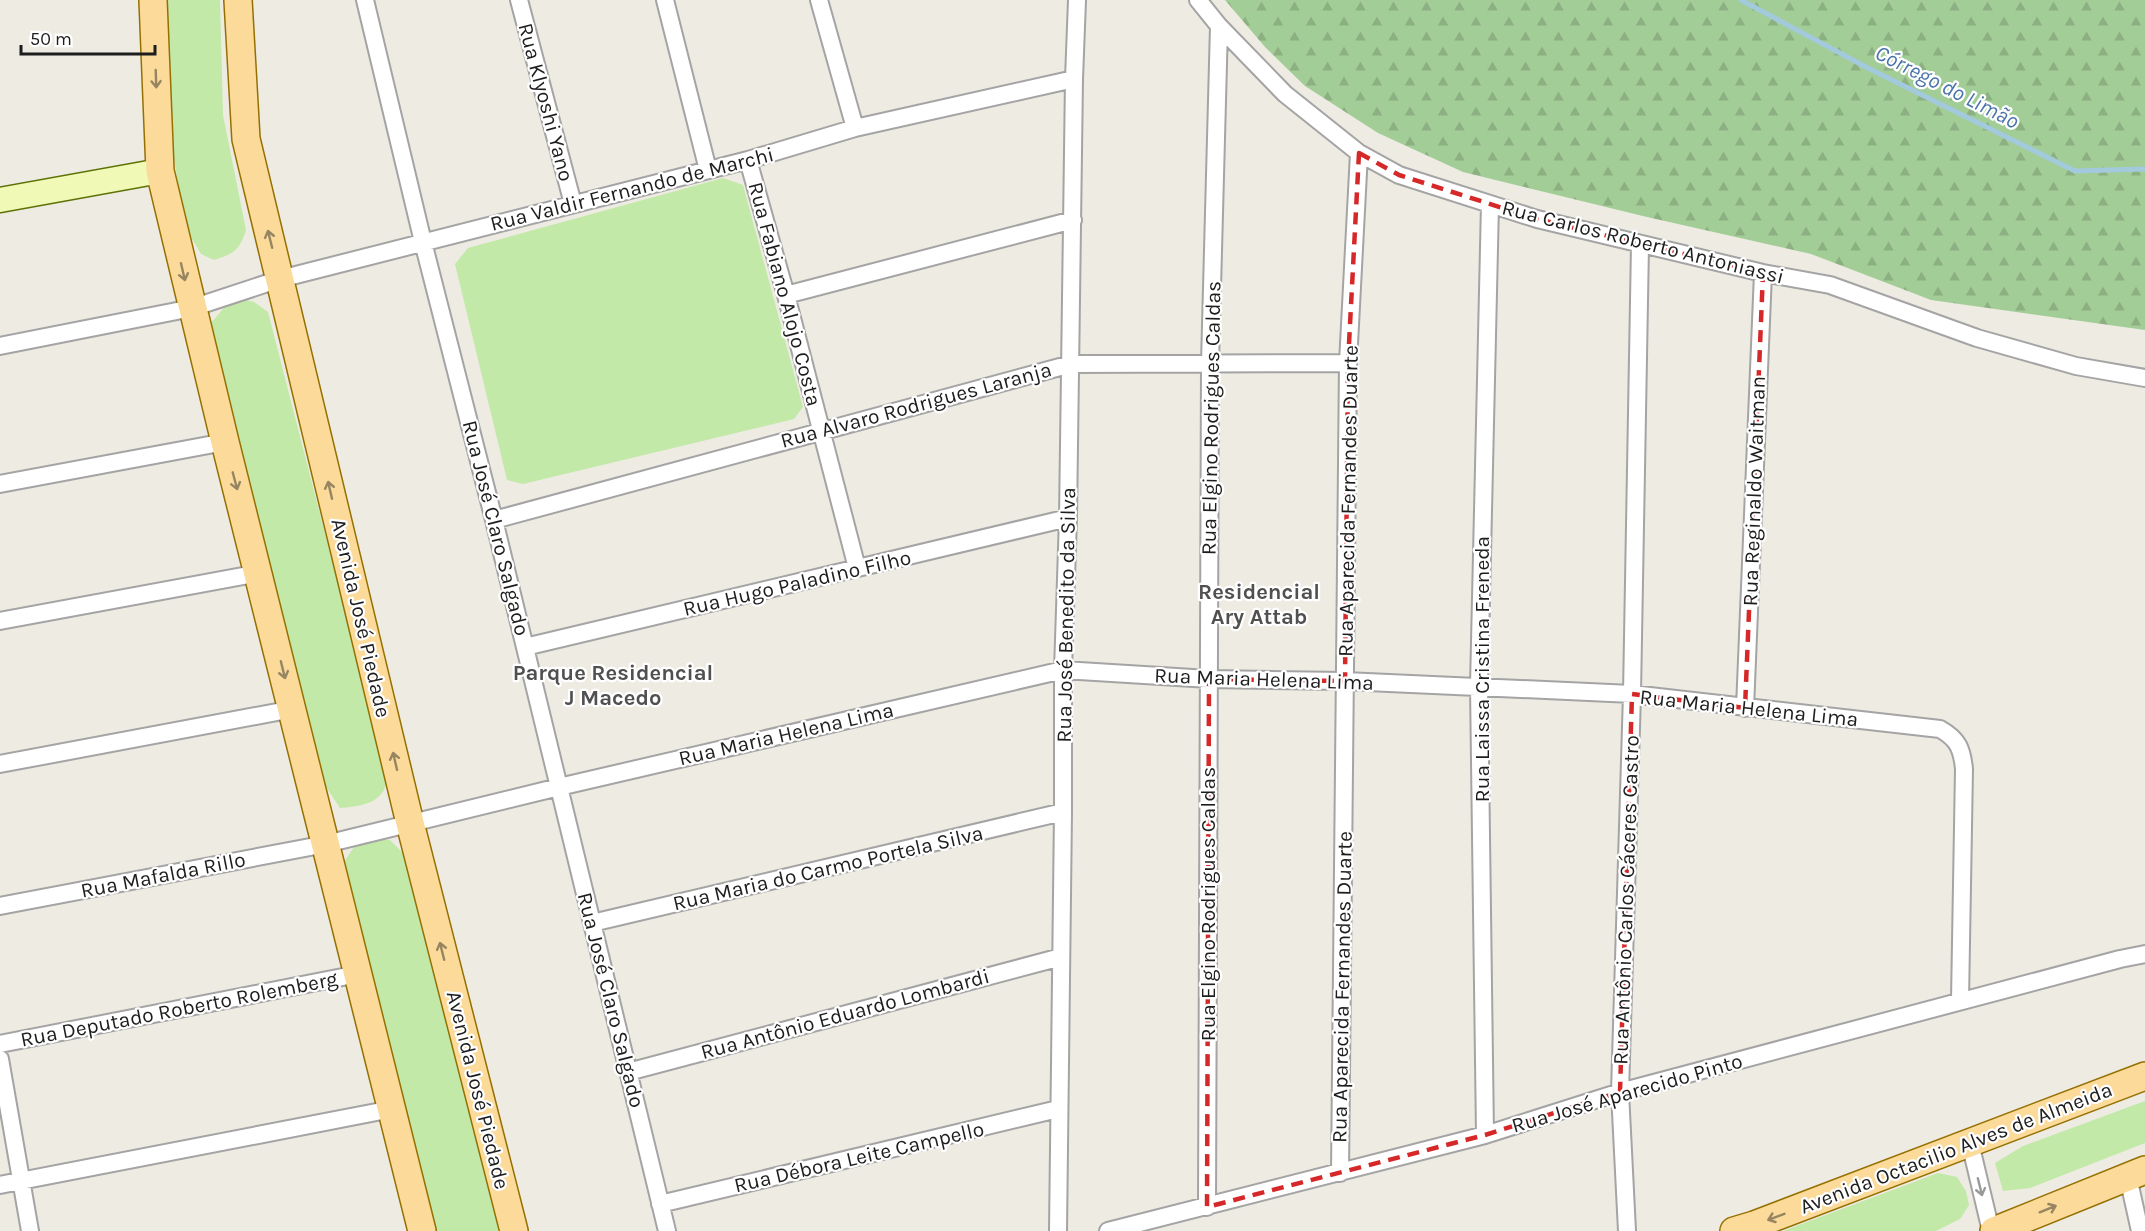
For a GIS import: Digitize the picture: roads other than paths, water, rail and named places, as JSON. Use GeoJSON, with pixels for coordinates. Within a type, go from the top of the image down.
{"type":"FeatureCollection","features":[{"type":"Feature","properties":{"kind":"main road"},"geometry":{"type":"LineString","coordinates":[[153,0],[160,171],[225,442],[422,1231]]}},
{"type":"Feature","properties":{"kind":"main road","name":"Avenida José Piedade"},"geometry":{"type":"LineString","coordinates":[[238,0],[246,139],[410,823],[514,1231]]}},
{"type":"Feature","properties":{"kind":"main road","name":"Avenida Octacilio Alves de Almeida"},"geometry":{"type":"LineString","coordinates":[[1734,1231],[2145,1076]]}},
{"type":"Feature","properties":{"kind":"main road"},"geometry":{"type":"LineString","coordinates":[[1993,1231],[2136,1174]]}},
{"type":"Feature","properties":{"kind":"street","name":"Rua José Claro Salgado"},"geometry":{"type":"LineString","coordinates":[[365,0],[667,1231]]}},
{"type":"Feature","properties":{"kind":"street","name":"Rua Klyoshi Yano"},"geometry":{"type":"LineString","coordinates":[[519,0],[573,204]]}},
{"type":"Feature","properties":{"kind":"street"},"geometry":{"type":"LineString","coordinates":[[665,0],[708,170]]}},
{"type":"Feature","properties":{"kind":"street"},"geometry":{"type":"LineString","coordinates":[[819,0],[855,128]]}},
{"type":"Feature","properties":{"kind":"street","name":"Rua José Benedito da Silva"},"geometry":{"type":"LineString","coordinates":[[1058,1231],[1063,812],[1062,670],[1068,518],[1077,0]]}},
{"type":"Feature","properties":{"kind":"street","name":"Rua Carlos Roberto Antoniassi"},"geometry":{"type":"LineString","coordinates":[[1198,0],[1219,26],[1285,94],[1359,153],[1399,175],[1537,219],[1763,273],[1830,285],[1977,338],[2076,366],[2145,378]]}},
{"type":"Feature","properties":{"kind":"street","name":"Rua Elgino Rodrigues Caldas"},"geometry":{"type":"LineString","coordinates":[[1207,1207],[1210,363],[1219,26]]}},
{"type":"Feature","properties":{"kind":"street","name":"Rua Valdir Fernando de Marchi"},"geometry":{"type":"LineString","coordinates":[[0,346],[192,308],[280,279],[748,160],[855,128],[1074,79]]}},
{"type":"Feature","properties":{"kind":"street","name":"Rua Aparecida Fernandes Duarte"},"geometry":{"type":"LineString","coordinates":[[1340,1173],[1348,363],[1359,153]]}},
{"type":"Feature","properties":{"kind":"street","name":"Rua Fabiano Alojo Costa"},"geometry":{"type":"LineString","coordinates":[[748,160],[786,295],[857,568]]}},
{"type":"Feature","properties":{"kind":"street"},"geometry":{"type":"LineString","coordinates":[[0,200],[160,171]]}},
{"type":"Feature","properties":{"kind":"street","name":"Rua Laissa Cristina Freneda"},"geometry":{"type":"LineString","coordinates":[[1485,1135],[1479,686],[1490,204]]}},
{"type":"Feature","properties":{"kind":"street"},"geometry":{"type":"LineString","coordinates":[[786,295],[1073,220]]}},
{"type":"Feature","properties":{"kind":"street","name":"Rua Antônio Carlos Cáceres Castro"},"geometry":{"type":"LineString","coordinates":[[1627,1231],[1620,1092],[1632,694],[1640,245]]}},
{"type":"Feature","properties":{"kind":"street","name":"Rua Reginaldo Waitman"},"geometry":{"type":"LineString","coordinates":[[1745,708],[1763,273]]}},
{"type":"Feature","properties":{"kind":"street","name":"Rua Alvaro Rodrigues Laranja"},"geometry":{"type":"LineString","coordinates":[[494,520],[1071,364],[1348,363]]}},
{"type":"Feature","properties":{"kind":"street"},"geometry":{"type":"LineString","coordinates":[[0,484],[225,442]]}},
{"type":"Feature","properties":{"kind":"street","name":"Rua Hugo Paladino Filho"},"geometry":{"type":"LineString","coordinates":[[525,647],[1068,518]]}},
{"type":"Feature","properties":{"kind":"street"},"geometry":{"type":"LineString","coordinates":[[0,621],[259,573]]}},
{"type":"Feature","properties":{"kind":"street","name":"Rua Maria Helena Lima"},"geometry":{"type":"LineString","coordinates":[[326,844],[559,787],[1062,670],[1209,679],[1345,681],[1632,694],[1940,729],[1952,736],[1962,753],[1964,770],[1960,1000]]}},
{"type":"Feature","properties":{"kind":"street"},"geometry":{"type":"LineString","coordinates":[[0,764],[293,709]]}},
{"type":"Feature","properties":{"kind":"street","name":"Rua Maria do Carmo Portela Silva"},"geometry":{"type":"LineString","coordinates":[[592,923],[1063,812]]}},
{"type":"Feature","properties":{"kind":"street","name":"Rua Mafalda Rillo"},"geometry":{"type":"LineString","coordinates":[[0,906],[326,844]]}},
{"type":"Feature","properties":{"kind":"street","name":"Rua José Aparecido Pinto"},"geometry":{"type":"LineString","coordinates":[[1108,1231],[1485,1135],[1620,1092],[1960,1000],[2145,954]]}},
{"type":"Feature","properties":{"kind":"street","name":"Rua Antônio Eduardo Lombardi"},"geometry":{"type":"LineString","coordinates":[[628,1072],[1061,957]]}},
{"type":"Feature","properties":{"kind":"street","name":"Rua Deputado Roberto Rolemberg"},"geometry":{"type":"LineString","coordinates":[[0,1044],[358,974]]}},
{"type":"Feature","properties":{"kind":"street"},"geometry":{"type":"LineString","coordinates":[[0,1059],[30,1231]]}},
{"type":"Feature","properties":{"kind":"street"},"geometry":{"type":"LineString","coordinates":[[0,1185],[392,1109]]}},
{"type":"Feature","properties":{"kind":"street","name":"Rua Débora Leite Campello"},"geometry":{"type":"LineString","coordinates":[[660,1204],[1058,1109]]}},
{"type":"Feature","properties":{"kind":"street"},"geometry":{"type":"LineString","coordinates":[[1970,1143],[1993,1231]]}},
{"type":"Feature","properties":{"kind":"street"},"geometry":{"type":"LineString","coordinates":[[2136,1174],[2140,1231]]}},
{"type":"Feature","properties":{"kind":"waterway","name":"Córrego do Limão"},"geometry":{"type":"LineString","coordinates":[[1741,0],[1866,67],[2075,171],[2145,169]]}},
{"type":"Feature","properties":{"kind":"district","name":"Residencial Ary Attab"},"geometry":{"type":"Point","coordinates":[1259,604]}},
{"type":"Feature","properties":{"kind":"district","name":"Parque Residencial J Macedo"},"geometry":{"type":"Point","coordinates":[613,686]}}]}
